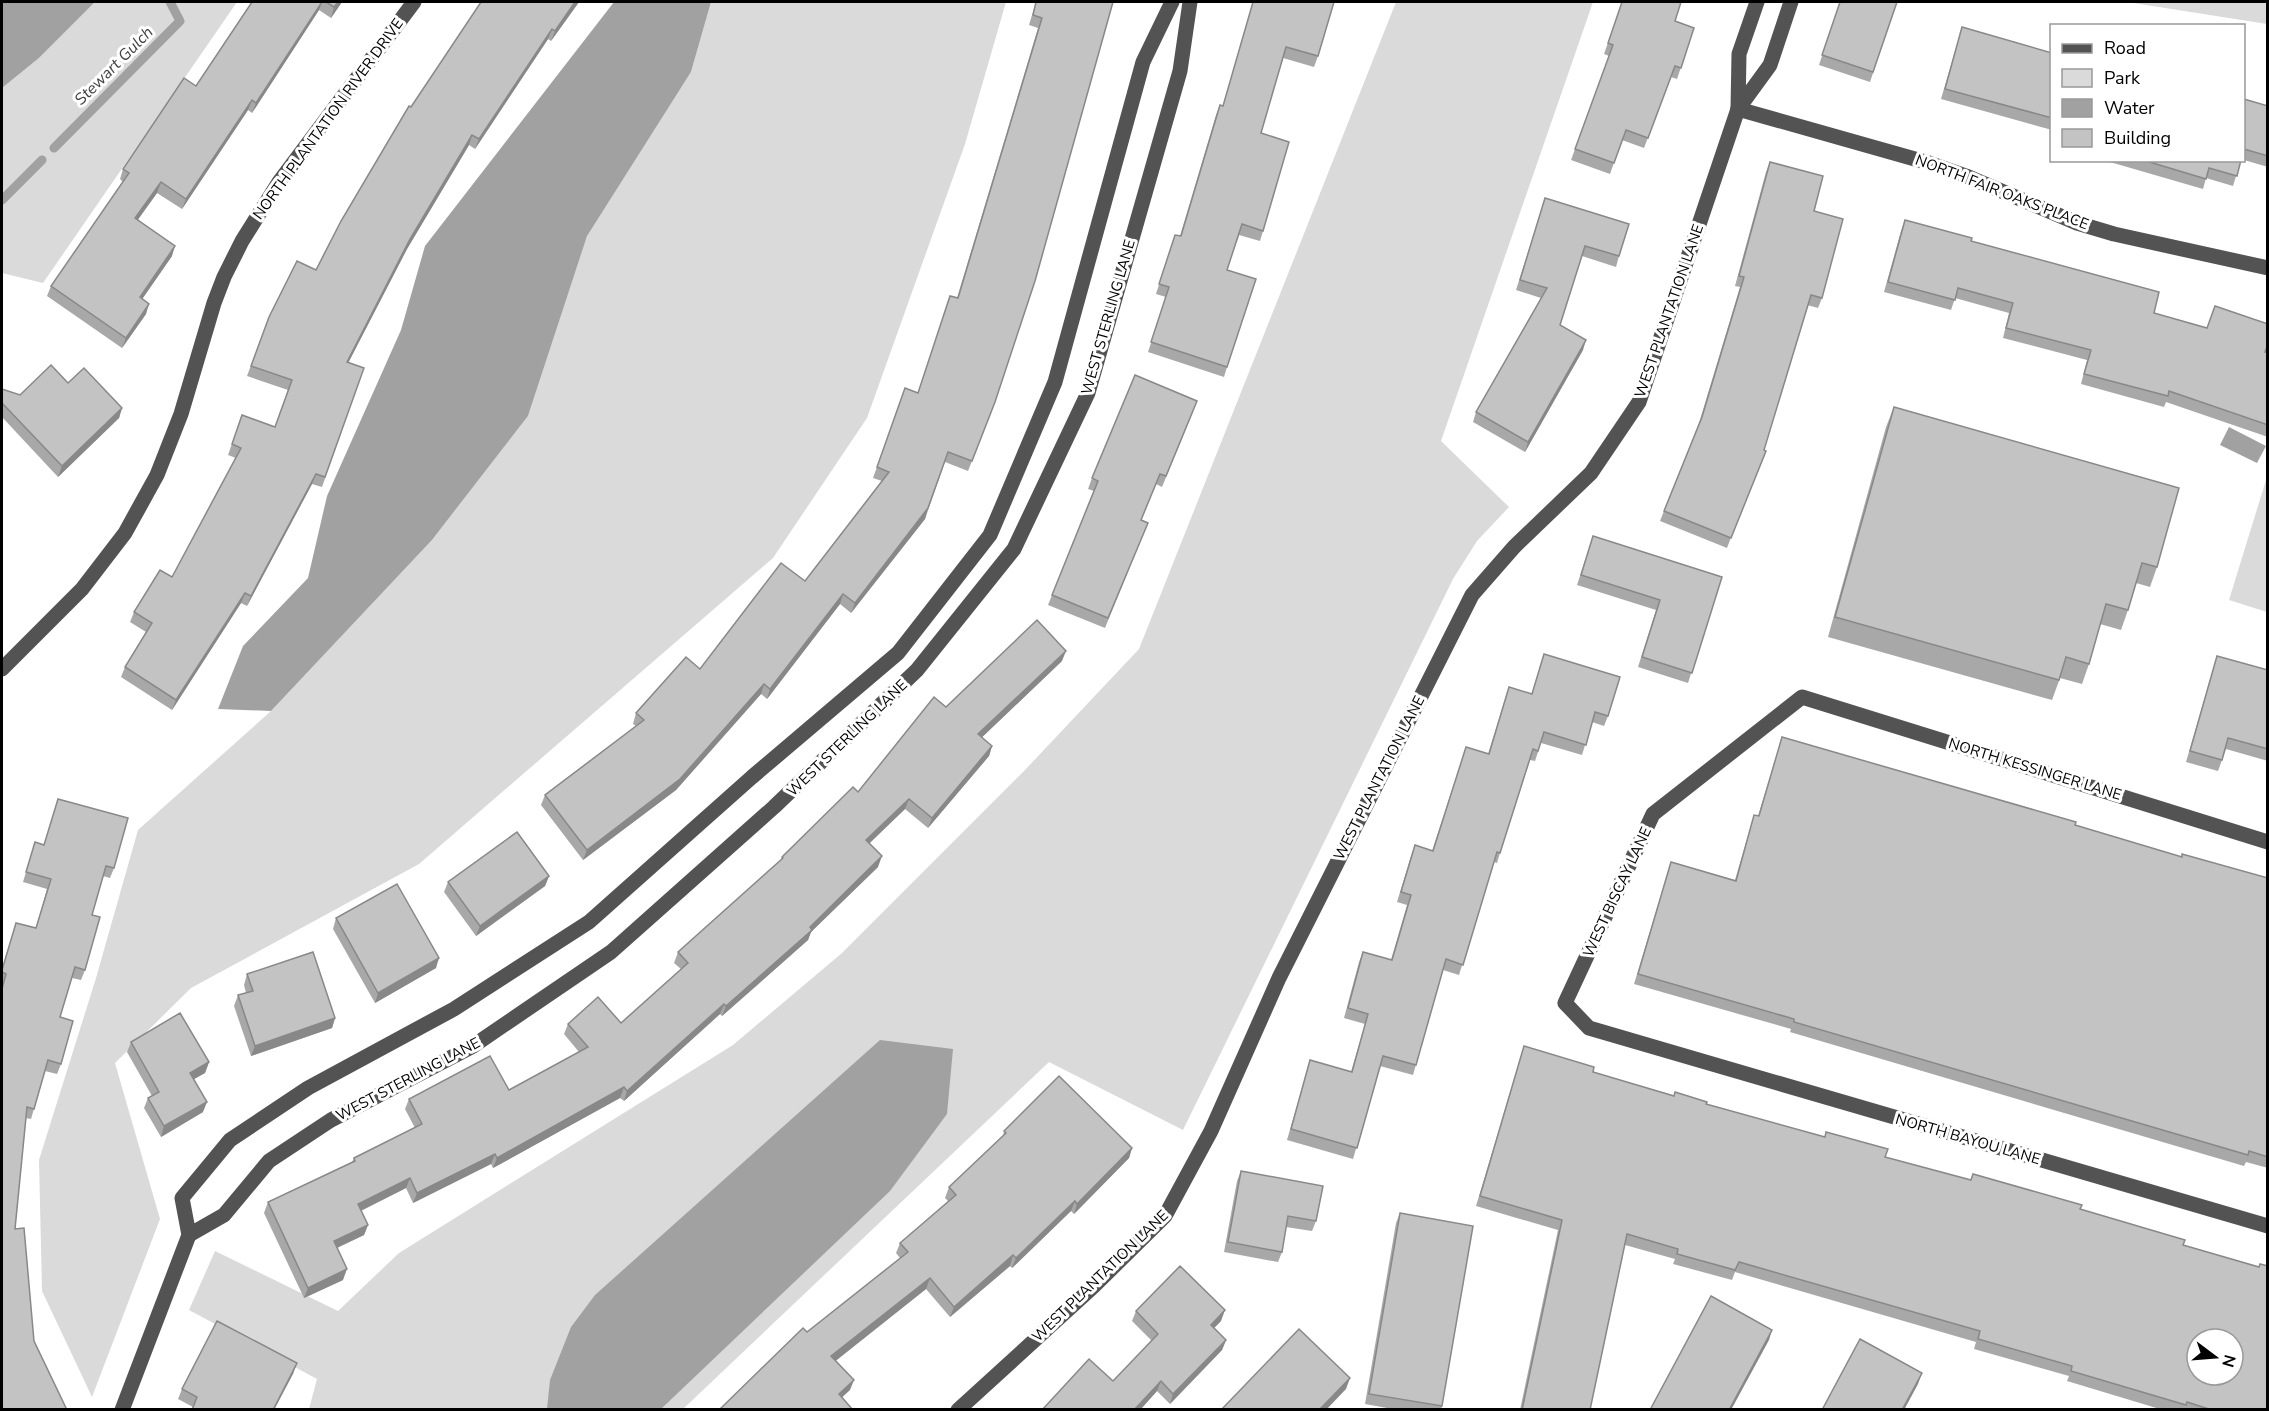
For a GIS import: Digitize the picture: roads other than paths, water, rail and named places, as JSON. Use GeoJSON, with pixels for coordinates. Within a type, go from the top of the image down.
{"type":"FeatureCollection","features":[{"type":"Feature","properties":{"kind":"street","name":"NORTH PLANTATION RIVER DRIVE"},"geometry":{"type":"LineString","coordinates":[[2,669],[82,589],[125,533],[158,476],[181,414],[214,303],[242,241],[279,182],[414,2]]}},
{"type":"Feature","properties":{"kind":"street","name":"WEST STERLING LANE"},"geometry":{"type":"LineString","coordinates":[[1172,2],[1143,62],[1054,382],[990,535],[898,653],[752,777],[589,922],[454,1009],[308,1088],[230,1140],[182,1198],[189,1235],[224,1215],[269,1161],[331,1120],[473,1046],[611,952],[774,807],[917,670],[1014,549],[1088,393],[1180,71],[1190,2]]}},
{"type":"Feature","properties":{"kind":"street","name":"WEST PLANTATION LANE"},"geometry":{"type":"LineString","coordinates":[[1738,109],[1739,54],[1756,2]]}},
{"type":"Feature","properties":{"kind":"street","name":"WEST PLANTATION LANE"},"geometry":{"type":"LineString","coordinates":[[958,1410],[1094,1286],[1165,1216],[1211,1131],[1279,978],[1472,595],[1514,547],[1591,473],[1639,402],[1738,109],[1770,65],[1791,2]]}},
{"type":"Feature","properties":{"kind":"street","name":"NORTH FAIR OAKS PLACE"},"geometry":{"type":"LineString","coordinates":[[1738,109],[1929,163],[2078,223],[2114,234],[2268,268]]}},
{"type":"Feature","properties":{"kind":"street","name":"NORTH KESSINGER LANE"},"geometry":{"type":"LineString","coordinates":[[1802,697],[2268,842]]}},
{"type":"Feature","properties":{"kind":"street","name":"WEST BISCAY LANE"},"geometry":{"type":"LineString","coordinates":[[1668,1052],[1589,1028],[1565,1003],[1653,813],[1802,697]]}},
{"type":"Feature","properties":{"kind":"street","name":"NORTH BAYOU LANE"},"geometry":{"type":"LineString","coordinates":[[1668,1052],[2268,1226]]}},
{"type":"Feature","properties":{"kind":"street"},"geometry":{"type":"LineString","coordinates":[[122,1410],[189,1235]]}},
{"type":"Feature","properties":{"kind":"water"},"geometry":{"type":"Polygon","coordinates":[[[2,2],[95,2],[39,58],[2,88],[2,2]]]}},
{"type":"Feature","properties":{"kind":"water"},"geometry":{"type":"Polygon","coordinates":[[[614,2],[711,2],[691,72],[587,236],[528,416],[432,540],[271,711],[218,709],[243,646],[308,578],[327,496],[401,330],[425,246],[614,2]]]}},
{"type":"Feature","properties":{"kind":"water"},"geometry":{"type":"Polygon","coordinates":[[[2229,427],[2266,446],[2257,463],[2220,445],[2229,427]]]}},
{"type":"Feature","properties":{"kind":"water"},"geometry":{"type":"Polygon","coordinates":[[[880,1040],[953,1049],[947,1114],[890,1191],[661,1409],[547,1409],[550,1380],[571,1327],[595,1295],[880,1040]]]}},
{"type":"Feature","properties":{"kind":"waterway","name":"Stewart Gulch"},"geometry":{"type":"LineString","coordinates":[[54,148],[180,21],[170,2]]}},
{"type":"Feature","properties":{"kind":"waterway","name":"Stewart Gulch"},"geometry":{"type":"LineString","coordinates":[[2,200],[42,160]]}}]}
